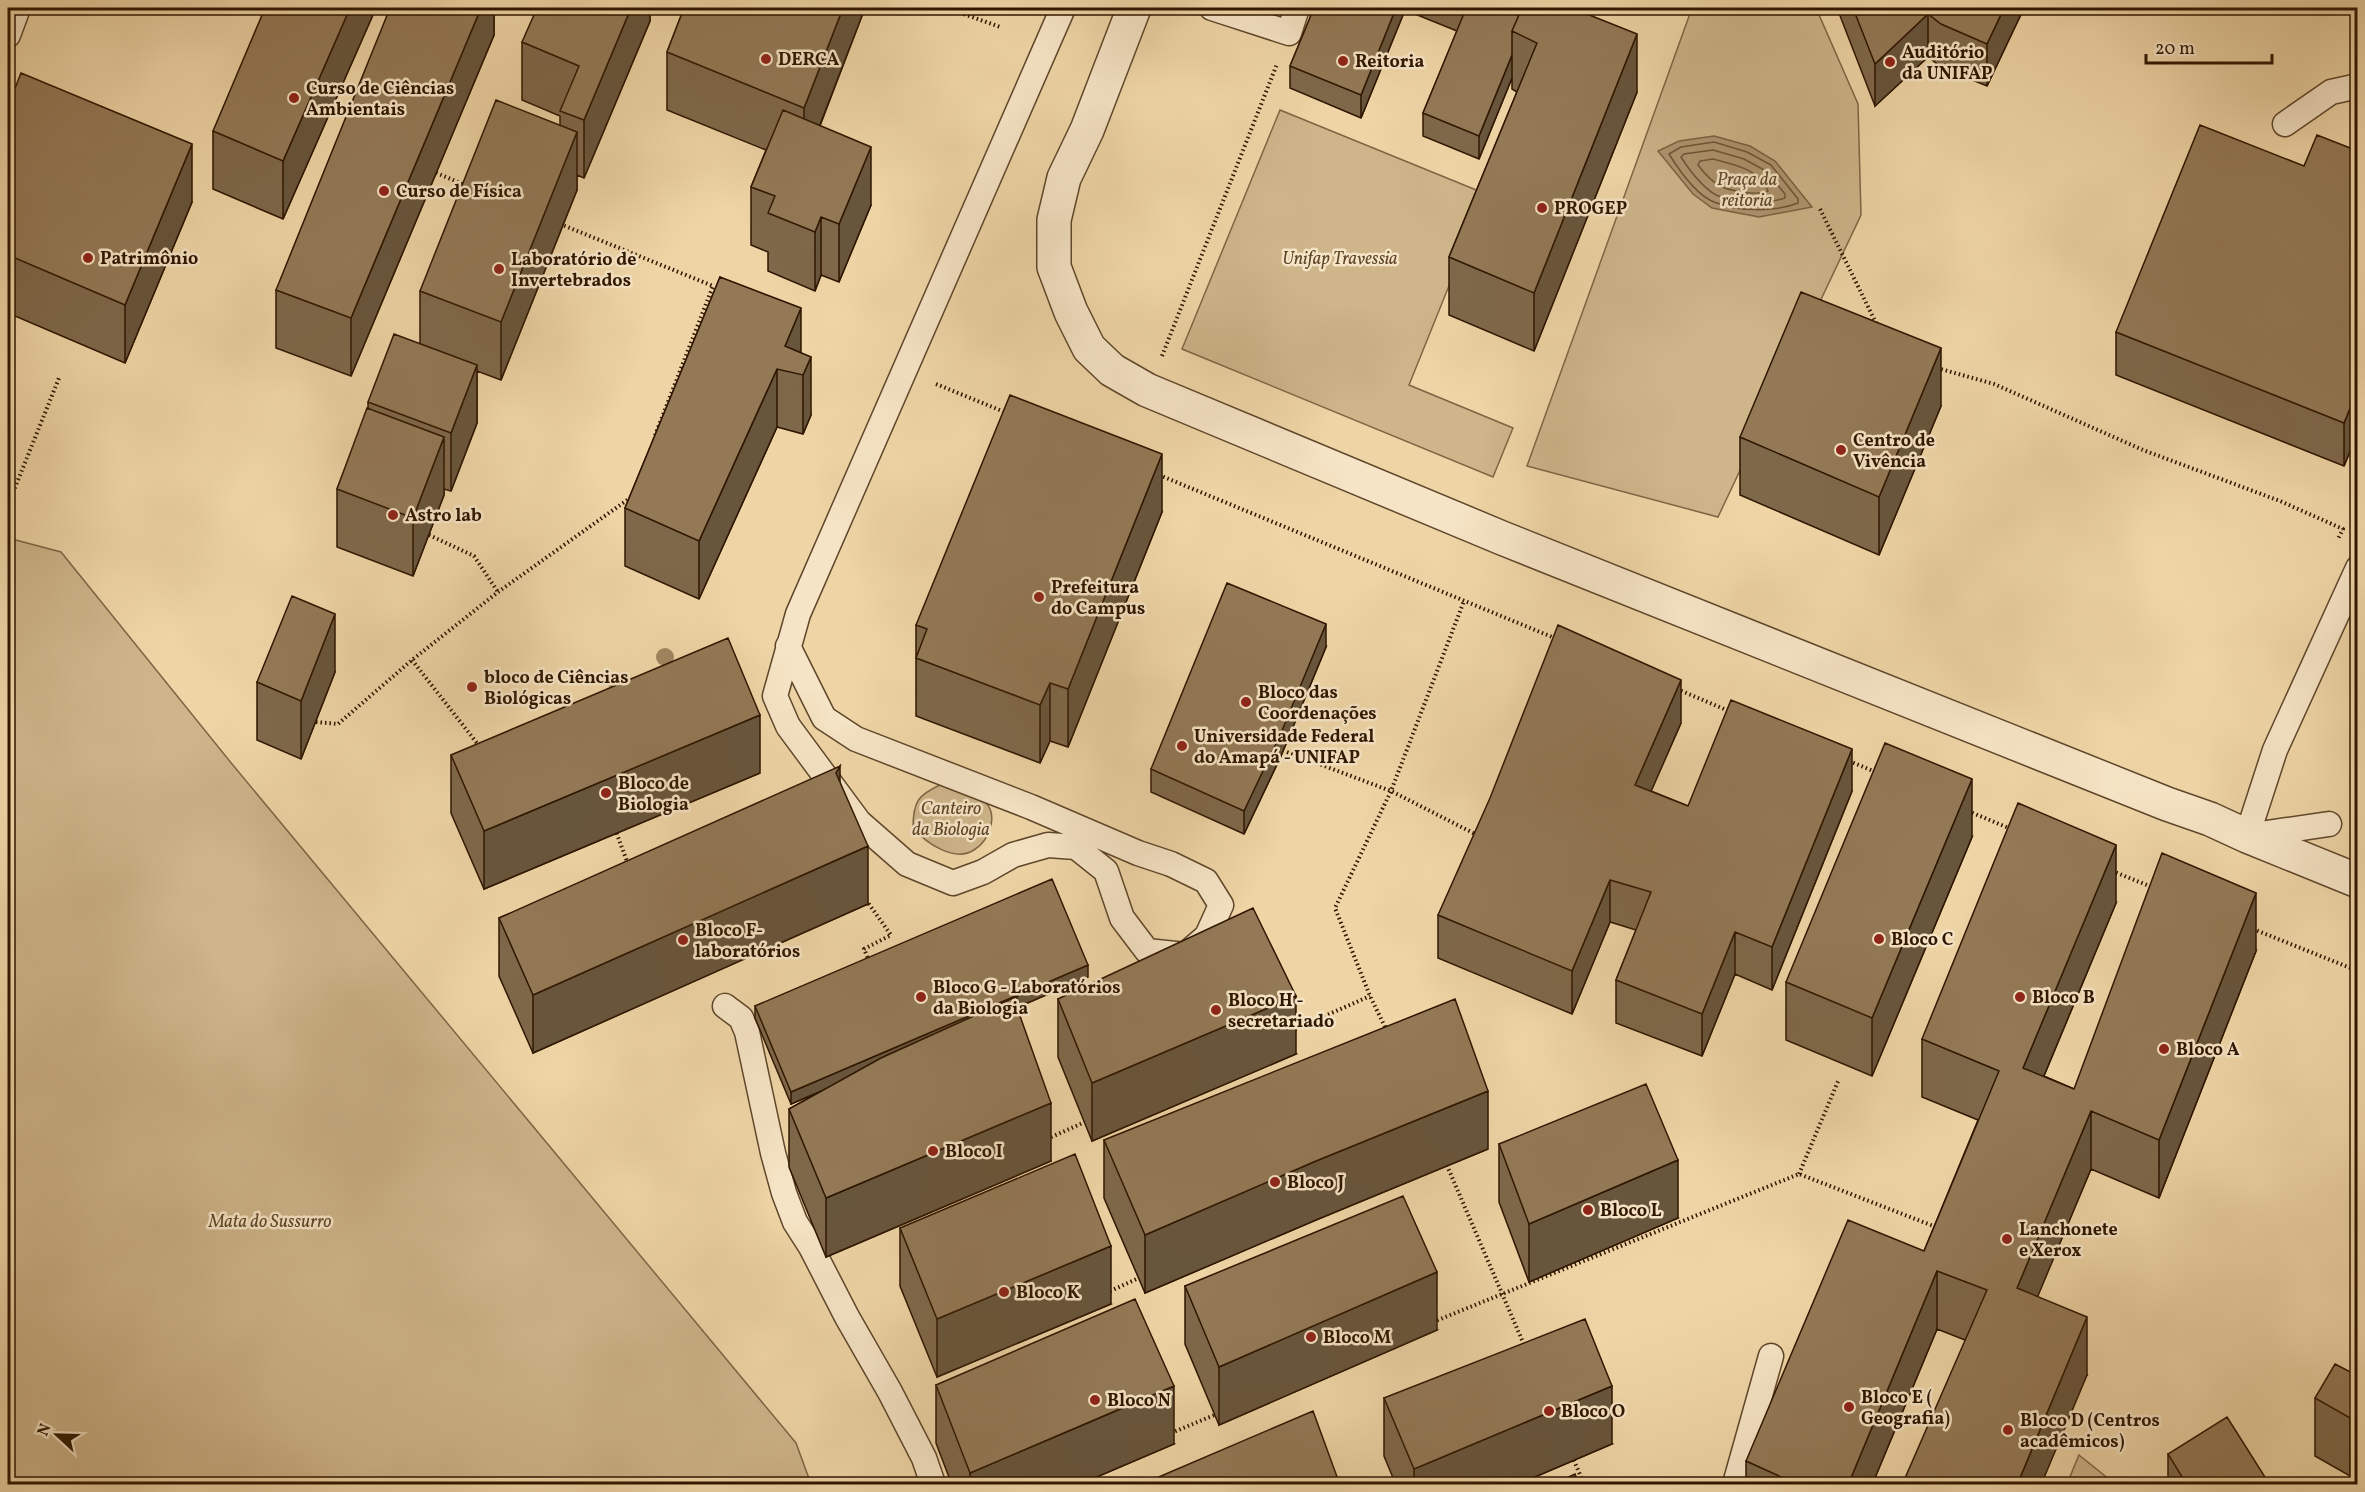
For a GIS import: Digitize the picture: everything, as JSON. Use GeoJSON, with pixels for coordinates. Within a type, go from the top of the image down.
{"type":"FeatureCollection","features":[{"type":"Feature","properties":{"kind":"street"},"geometry":{"type":"LineString","coordinates":[[1134,8],[1087,130],[1064,178],[1054,220],[1054,267],[1071,312],[1089,348],[1112,370],[1147,390],[1491,533],[2167,804],[2210,819],[2358,881]]}},
{"type":"Feature","properties":{"kind":"lane"},"geometry":{"type":"LineString","coordinates":[[8,35],[18,8]]}},
{"type":"Feature","properties":{"kind":"lane"},"geometry":{"type":"LineString","coordinates":[[788,646],[824,718],[856,739],[1031,807],[1138,853],[1171,864],[1206,881],[1221,905],[1207,936],[1185,955],[1148,951],[1122,918],[1106,871],[1076,847],[1048,845],[1013,855],[983,872],[953,883],[907,864],[859,822],[788,726],[775,696],[788,646],[798,614],[1063,8]]}},
{"type":"Feature","properties":{"kind":"lane"},"geometry":{"type":"LineString","coordinates":[[1212,8],[1290,33],[1297,8]]}},
{"type":"Feature","properties":{"kind":"lane"},"geometry":{"type":"LineString","coordinates":[[2284,124],[2331,92],[2358,86]]}},
{"type":"Feature","properties":{"kind":"lane"},"geometry":{"type":"LineString","coordinates":[[2329,824],[2247,836],[2276,750],[2358,568]]}},
{"type":"Feature","properties":{"kind":"lane"},"geometry":{"type":"LineString","coordinates":[[724,1006],[741,1018],[747,1032],[773,1153],[795,1222],[890,1392],[924,1458],[933,1485]]}},
{"type":"Feature","properties":{"kind":"lane"},"geometry":{"type":"LineString","coordinates":[[1735,1485],[1771,1356]]}},
{"type":"Feature","properties":{"kind":"path"},"geometry":{"type":"LineString","coordinates":[[947,8],[1000,27]]}},
{"type":"Feature","properties":{"kind":"path"},"geometry":{"type":"LineString","coordinates":[[1147,390],[1290,33]]}},
{"type":"Feature","properties":{"kind":"path"},"geometry":{"type":"LineString","coordinates":[[427,169],[471,187]]}},
{"type":"Feature","properties":{"kind":"path"},"geometry":{"type":"LineString","coordinates":[[1820,209],[1881,331]]}},
{"type":"Feature","properties":{"kind":"path"},"geometry":{"type":"LineString","coordinates":[[559,223],[713,286],[651,446]]}},
{"type":"Feature","properties":{"kind":"path"},"geometry":{"type":"LineString","coordinates":[[1931,367],[1994,384],[2143,450],[2280,501],[2343,529],[2334,550]]}},
{"type":"Feature","properties":{"kind":"path"},"geometry":{"type":"LineString","coordinates":[[8,505],[59,378]]}},
{"type":"Feature","properties":{"kind":"path"},"geometry":{"type":"LineString","coordinates":[[316,722],[338,724],[412,660],[498,592],[630,499],[634,489]]}},
{"type":"Feature","properties":{"kind":"path"},"geometry":{"type":"LineString","coordinates":[[429,535],[474,556],[498,592]]}},
{"type":"Feature","properties":{"kind":"path"},"geometry":{"type":"LineString","coordinates":[[1390,1039],[1335,908],[1390,790],[1464,601],[1561,640]]}},
{"type":"Feature","properties":{"kind":"path"},"geometry":{"type":"LineString","coordinates":[[412,660],[479,745],[483,756]]}},
{"type":"Feature","properties":{"kind":"path"},"geometry":{"type":"LineString","coordinates":[[1669,685],[1735,713]]}},
{"type":"Feature","properties":{"kind":"path"},"geometry":{"type":"LineString","coordinates":[[1287,753],[1390,790],[1480,836]]}},
{"type":"Feature","properties":{"kind":"path"},"geometry":{"type":"LineString","coordinates":[[1846,760],[1879,774]]}},
{"type":"Feature","properties":{"kind":"path"},"geometry":{"type":"LineString","coordinates":[[1967,811],[2012,829]]}},
{"type":"Feature","properties":{"kind":"path"},"geometry":{"type":"LineString","coordinates":[[614,826],[629,867]]}},
{"type":"Feature","properties":{"kind":"path"},"geometry":{"type":"LineString","coordinates":[[2111,871],[2156,888]]}},
{"type":"Feature","properties":{"kind":"path"},"geometry":{"type":"LineString","coordinates":[[863,893],[868,904],[891,935],[864,949],[872,969]]}},
{"type":"Feature","properties":{"kind":"path"},"geometry":{"type":"LineString","coordinates":[[2244,926],[2358,971]]}},
{"type":"Feature","properties":{"kind":"path"},"geometry":{"type":"LineString","coordinates":[[1285,1033],[1370,996]]}},
{"type":"Feature","properties":{"kind":"path"},"geometry":{"type":"LineString","coordinates":[[1798,1174],[1839,1079]]}},
{"type":"Feature","properties":{"kind":"path"},"geometry":{"type":"LineString","coordinates":[[1044,1140],[1095,1118]]}},
{"type":"Feature","properties":{"kind":"path"},"geometry":{"type":"LineString","coordinates":[[1444,1156],[1529,1358]]}},
{"type":"Feature","properties":{"kind":"path"},"geometry":{"type":"LineString","coordinates":[[1432,1322],[1798,1174],[1940,1228]]}},
{"type":"Feature","properties":{"kind":"path"},"geometry":{"type":"LineString","coordinates":[[1096,1297],[1150,1274]]}},
{"type":"Feature","properties":{"kind":"path"},"geometry":{"type":"LineString","coordinates":[[1166,1435],[1218,1413]]}},
{"type":"Feature","properties":{"kind":"path"},"geometry":{"type":"LineString","coordinates":[[1562,1459],[1572,1455],[1584,1485]]}},
{"type":"Feature","properties":{"kind":"green space","name":"Praça da reitoria"},"geometry":{"type":"Polygon","coordinates":[[[1692,8],[1816,8],[1858,104],[1861,215],[1718,517],[1527,466],[1692,8]]]}},
{"type":"Feature","properties":{"kind":"green space","name":"Unifap Travessia"},"geometry":{"type":"Polygon","coordinates":[[[1280,110],[1486,194],[1409,385],[1513,428],[1493,477],[1182,349],[1280,110]]]}},
{"type":"Feature","properties":{"kind":"green space","name":"Mata do Sussurro"},"geometry":{"type":"Polygon","coordinates":[[[8,538],[61,552],[232,764],[796,1443],[811,1484],[8,1484],[8,538]]]}},
{"type":"Feature","properties":{"kind":"green space","name":"Canteiro da Biologia"},"geometry":{"type":"Polygon","coordinates":[[[942,784],[976,796],[989,807],[992,821],[988,834],[974,850],[958,854],[949,852],[932,845],[913,828],[914,811],[918,800],[942,784]]]}},
{"type":"Feature","properties":{"kind":"green space"},"geometry":{"type":"Polygon","coordinates":[[[2079,1455],[2115,1484],[2067,1484],[2079,1455]]]}},
{"type":"Feature","properties":{"kind":"water"},"geometry":{"type":"Polygon","coordinates":[[[1714,136],[1750,146],[1775,161],[1812,207],[1759,217],[1712,208],[1693,194],[1658,151],[1679,141],[1714,136]]]}},
{"type":"Feature","properties":{"kind":"building"},"geometry":{"type":"Polygon","coordinates":[[[265,8],[350,8],[283,161],[213,131],[265,8]]]}},
{"type":"Feature","properties":{"kind":"building","name":"Curso de Física"},"geometry":{"type":"Polygon","coordinates":[[[390,8],[481,8],[351,318],[276,290],[390,8]]]}},
{"type":"Feature","properties":{"kind":"building"},"geometry":{"type":"Polygon","coordinates":[[[537,8],[631,8],[584,120],[560,111],[579,66],[522,42],[537,8]]]}},
{"type":"Feature","properties":{"kind":"building"},"geometry":{"type":"Polygon","coordinates":[[[684,8],[843,8],[804,108],[667,52],[684,8]]]}},
{"type":"Feature","properties":{"kind":"building"},"geometry":{"type":"Polygon","coordinates":[[[1314,8],[1396,8],[1361,95],[1290,66],[1314,8]]]}},
{"type":"Feature","properties":{"kind":"building"},"geometry":{"type":"Polygon","coordinates":[[[1456,8],[1522,8],[1512,31],[1512,55],[1479,136],[1423,113],[1465,11],[1456,8]]]}},
{"type":"Feature","properties":{"kind":"building","name":"PROGEP"},"geometry":{"type":"Polygon","coordinates":[[[1522,8],[1572,8],[1637,34],[1534,293],[1449,257],[1537,43],[1512,31],[1522,8]]]}},
{"type":"Feature","properties":{"kind":"building"},"geometry":{"type":"Polygon","coordinates":[[[1853,8],[2004,8],[1987,44],[1941,24],[1928,14],[1875,64],[1853,8]]]}},
{"type":"Feature","properties":{"kind":"building","name":"Patrimônio"},"geometry":{"type":"Polygon","coordinates":[[[21,73],[192,144],[125,305],[8,255],[8,106],[21,73]]]}},
{"type":"Feature","properties":{"kind":"building"},"geometry":{"type":"Polygon","coordinates":[[[496,100],[577,132],[501,322],[420,291],[496,100]]]}},
{"type":"Feature","properties":{"kind":"building"},"geometry":{"type":"Polygon","coordinates":[[[783,110],[871,147],[839,224],[821,217],[815,232],[768,213],[775,196],[751,187],[783,110]]]}},
{"type":"Feature","properties":{"kind":"building"},"geometry":{"type":"Polygon","coordinates":[[[2200,125],[2304,166],[2317,135],[2358,151],[2358,389],[2344,423],[2116,332],[2200,125]]]}},
{"type":"Feature","properties":{"kind":"building"},"geometry":{"type":"Polygon","coordinates":[[[720,277],[801,308],[785,346],[811,357],[803,375],[777,369],[699,541],[625,508],[720,277]]]}},
{"type":"Feature","properties":{"kind":"building"},"geometry":{"type":"Polygon","coordinates":[[[1801,292],[1941,348],[1879,497],[1740,437],[1801,292]]]}},
{"type":"Feature","properties":{"kind":"building"},"geometry":{"type":"Polygon","coordinates":[[[394,334],[477,365],[451,433],[368,402],[394,334]]]}},
{"type":"Feature","properties":{"kind":"building","name":"Prefeitura do Campus"},"geometry":{"type":"Polygon","coordinates":[[[1010,395],[1162,454],[1068,689],[1050,683],[1040,705],[916,658],[927,629],[916,625],[1010,395]]]}},
{"type":"Feature","properties":{"kind":"building"},"geometry":{"type":"Polygon","coordinates":[[[367,408],[444,437],[413,518],[337,489],[367,408]]]}},
{"type":"Feature","properties":{"kind":"building","name":"Bloco das Coordenações"},"geometry":{"type":"Polygon","coordinates":[[[1227,583],[1326,624],[1281,733],[1244,811],[1151,769],[1227,583]]]}},
{"type":"Feature","properties":{"kind":"building"},"geometry":{"type":"Polygon","coordinates":[[[292,596],[335,614],[301,701],[257,682],[292,596]]]}},
{"type":"Feature","properties":{"kind":"building"},"geometry":{"type":"Polygon","coordinates":[[[1558,625],[1681,680],[1635,785],[1688,806],[1731,700],[1852,749],[1772,947],[1735,932],[1702,1014],[1616,980],[1651,892],[1610,880],[1572,971],[1438,915],[1490,798],[1558,625]]]}},
{"type":"Feature","properties":{"kind":"building"},"geometry":{"type":"Polygon","coordinates":[[[728,638],[760,715],[484,831],[451,755],[728,638]]]}},
{"type":"Feature","properties":{"kind":"building","name":"Bloco C"},"geometry":{"type":"Polygon","coordinates":[[[1885,743],[1972,779],[1872,1018],[1786,982],[1885,743]]]}},
{"type":"Feature","properties":{"kind":"building"},"geometry":{"type":"Polygon","coordinates":[[[840,766],[836,773],[868,846],[533,995],[499,918],[840,766]]]}},
{"type":"Feature","properties":{"kind":"building"},"geometry":{"type":"Polygon","coordinates":[[[2018,803],[2116,845],[2023,1068],[2074,1089],[2162,853],[2256,893],[2159,1140],[2091,1111],[2017,1288],[2087,1317],[2017,1485],[1902,1485],[1987,1290],[1937,1271],[1848,1485],[1799,1485],[1746,1461],[1848,1220],[1924,1251],[1999,1071],[1922,1039],[2018,803]]]}},
{"type":"Feature","properties":{"kind":"building","name":"Bloco G - Laboratórios da Biologia"},"geometry":{"type":"Polygon","coordinates":[[[1052,879],[1088,965],[791,1092],[755,1006],[1052,879]]]}},
{"type":"Feature","properties":{"kind":"building"},"geometry":{"type":"Polygon","coordinates":[[[1253,908],[1296,996],[1092,1083],[1058,999],[1253,908]]]}},
{"type":"Feature","properties":{"kind":"building"},"geometry":{"type":"Polygon","coordinates":[[[1018,996],[1015,1002],[1051,1103],[826,1198],[789,1109],[881,1058],[1018,996]]]}},
{"type":"Feature","properties":{"kind":"building"},"geometry":{"type":"Polygon","coordinates":[[[1455,999],[1488,1091],[1316,1161],[1145,1235],[1104,1140],[1455,999]]]}},
{"type":"Feature","properties":{"kind":"building"},"geometry":{"type":"Polygon","coordinates":[[[1646,1084],[1678,1160],[1529,1224],[1499,1144],[1646,1084]]]}},
{"type":"Feature","properties":{"kind":"building"},"geometry":{"type":"Polygon","coordinates":[[[1075,1154],[1111,1246],[937,1319],[900,1228],[1075,1154]]]}},
{"type":"Feature","properties":{"kind":"building"},"geometry":{"type":"Polygon","coordinates":[[[1403,1196],[1437,1272],[1219,1367],[1185,1286],[1403,1196]]]}},
{"type":"Feature","properties":{"kind":"building"},"geometry":{"type":"Polygon","coordinates":[[[1135,1299],[1174,1386],[970,1473],[936,1385],[1135,1299]]]}},
{"type":"Feature","properties":{"kind":"building"},"geometry":{"type":"Polygon","coordinates":[[[1585,1319],[1612,1386],[1414,1469],[1384,1398],[1585,1319]]]}},
{"type":"Feature","properties":{"kind":"building"},"geometry":{"type":"Polygon","coordinates":[[[2335,1364],[2358,1376],[2358,1404],[2350,1418],[2315,1398],[2335,1364]]]}},
{"type":"Feature","properties":{"kind":"building"},"geometry":{"type":"Polygon","coordinates":[[[1313,1411],[1340,1485],[1140,1485],[1313,1411]]]}},
{"type":"Feature","properties":{"kind":"building"},"geometry":{"type":"Polygon","coordinates":[[[2227,1417],[2270,1485],[2187,1485],[2168,1454],[2227,1417]]]}},
{"type":"Feature","properties":{"kind":"building"},"geometry":{"type":"Polygon","coordinates":[[[1575,1474],[1579,1485],[1551,1485],[1575,1474]]]}},
{"type":"Feature","properties":{"kind":"place","name":"DERCA"},"geometry":{"type":"Point","coordinates":[766,59]}},
{"type":"Feature","properties":{"kind":"place","name":"Reitoria"},"geometry":{"type":"Point","coordinates":[1343,61]}},
{"type":"Feature","properties":{"kind":"place","name":"Auditório da UNIFAP"},"geometry":{"type":"Point","coordinates":[1890,62]}},
{"type":"Feature","properties":{"kind":"place","name":"Curso de Ciências Ambientais"},"geometry":{"type":"Point","coordinates":[294,98]}},
{"type":"Feature","properties":{"kind":"place","name":"Curso de Física"},"geometry":{"type":"Point","coordinates":[384,191]}},
{"type":"Feature","properties":{"kind":"place","name":"PROGEP"},"geometry":{"type":"Point","coordinates":[1542,208]}},
{"type":"Feature","properties":{"kind":"place","name":"Patrimônio"},"geometry":{"type":"Point","coordinates":[88,258]}},
{"type":"Feature","properties":{"kind":"place","name":"Laboratório de Invertebrados"},"geometry":{"type":"Point","coordinates":[499,269]}},
{"type":"Feature","properties":{"kind":"place","name":"Centro de Vivência"},"geometry":{"type":"Point","coordinates":[1841,450]}},
{"type":"Feature","properties":{"kind":"place","name":"Astro lab"},"geometry":{"type":"Point","coordinates":[393,515]}},
{"type":"Feature","properties":{"kind":"place","name":"Prefeitura do Campus"},"geometry":{"type":"Point","coordinates":[1039,597]}},
{"type":"Feature","properties":{"kind":"place","name":"bloco de Ciências Biológicas"},"geometry":{"type":"Point","coordinates":[472,687]}},
{"type":"Feature","properties":{"kind":"place","name":"Bloco das Coordenações"},"geometry":{"type":"Point","coordinates":[1246,702]}},
{"type":"Feature","properties":{"kind":"place","name":"Universidade Federal do Amapá - UNIFAP"},"geometry":{"type":"Point","coordinates":[1182,746]}},
{"type":"Feature","properties":{"kind":"place","name":"Bloco de Biologia"},"geometry":{"type":"Point","coordinates":[606,793]}},
{"type":"Feature","properties":{"kind":"place","name":"Bloco C"},"geometry":{"type":"Point","coordinates":[1879,939]}},
{"type":"Feature","properties":{"kind":"place","name":"Bloco F- laboratórios"},"geometry":{"type":"Point","coordinates":[683,940]}},
{"type":"Feature","properties":{"kind":"place","name":"Bloco G - Laboratórios da Biologia"},"geometry":{"type":"Point","coordinates":[921,997]}},
{"type":"Feature","properties":{"kind":"place","name":"Bloco B"},"geometry":{"type":"Point","coordinates":[2020,997]}},
{"type":"Feature","properties":{"kind":"place","name":"Bloco H - secretariado"},"geometry":{"type":"Point","coordinates":[1216,1010]}},
{"type":"Feature","properties":{"kind":"place","name":"Bloco A"},"geometry":{"type":"Point","coordinates":[2164,1049]}},
{"type":"Feature","properties":{"kind":"place","name":"Bloco I"},"geometry":{"type":"Point","coordinates":[933,1151]}},
{"type":"Feature","properties":{"kind":"place","name":"Bloco J"},"geometry":{"type":"Point","coordinates":[1275,1182]}},
{"type":"Feature","properties":{"kind":"place","name":"Bloco L"},"geometry":{"type":"Point","coordinates":[1588,1210]}},
{"type":"Feature","properties":{"kind":"place","name":"Lanchonete e Xerox"},"geometry":{"type":"Point","coordinates":[2007,1239]}},
{"type":"Feature","properties":{"kind":"place","name":"Bloco K"},"geometry":{"type":"Point","coordinates":[1004,1292]}},
{"type":"Feature","properties":{"kind":"place","name":"Bloco M"},"geometry":{"type":"Point","coordinates":[1311,1337]}},
{"type":"Feature","properties":{"kind":"place","name":"Bloco N"},"geometry":{"type":"Point","coordinates":[1095,1400]}},
{"type":"Feature","properties":{"kind":"place","name":"Bloco E ( Geografia)"},"geometry":{"type":"Point","coordinates":[1849,1407]}},
{"type":"Feature","properties":{"kind":"place","name":"Bloco O"},"geometry":{"type":"Point","coordinates":[1549,1411]}},
{"type":"Feature","properties":{"kind":"place","name":"Bloco D (Centros acadêmicos)"},"geometry":{"type":"Point","coordinates":[2008,1430]}}]}
